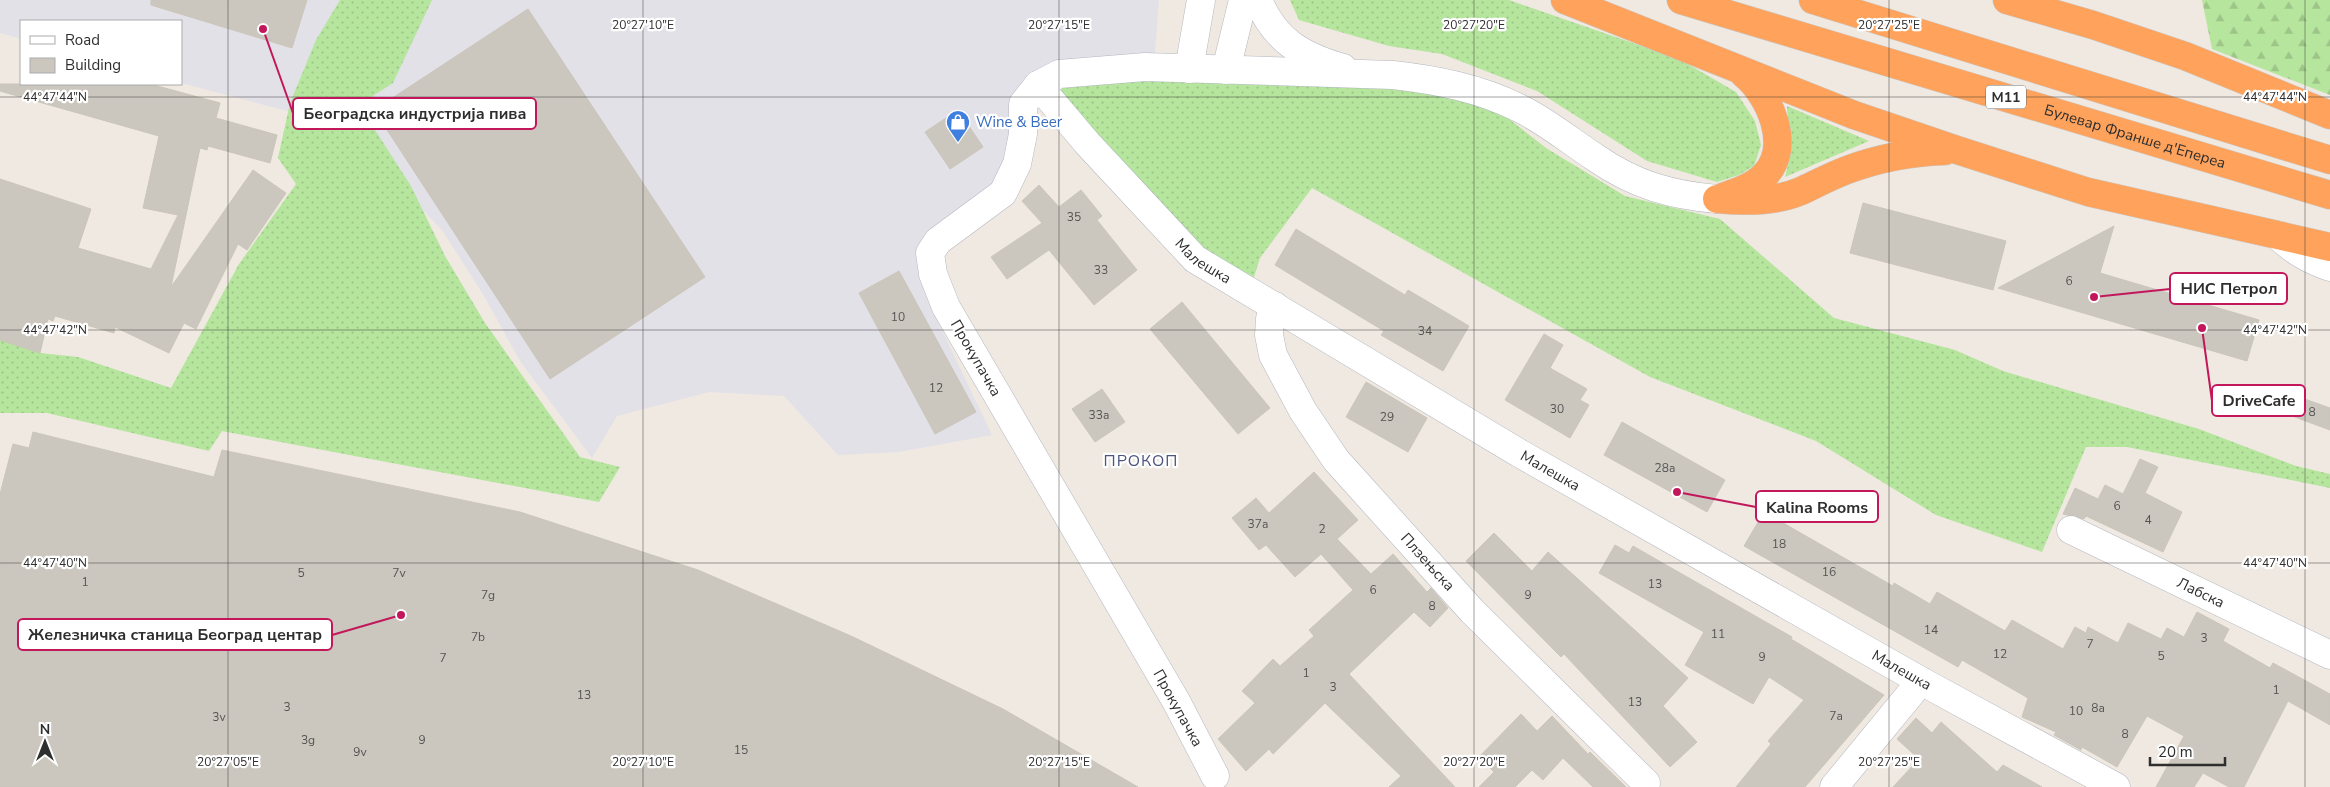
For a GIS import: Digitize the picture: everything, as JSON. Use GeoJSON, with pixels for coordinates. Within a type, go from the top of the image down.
{"type":"FeatureCollection","features":[{"type":"Feature","properties":{"kind":"highway"},"geometry":{"type":"LineString","coordinates":[[1565,0],[1854,115],[1957,150],[2088,192],[2330,246]]}},
{"type":"Feature","properties":{"kind":"highway","name":"Булевар Франше д'Епереа"},"geometry":{"type":"LineString","coordinates":[[1681,0],[2330,195]]}},
{"type":"Feature","properties":{"kind":"highway","name":"M11"},"geometry":{"type":"LineString","coordinates":[[1813,0],[2330,160]]}},
{"type":"Feature","properties":{"kind":"highway"},"geometry":{"type":"LineString","coordinates":[[2007,0],[2093,25],[2184,56],[2330,115]]}},
{"type":"Feature","properties":{"kind":"highway"},"geometry":{"type":"LineString","coordinates":[[1717,199],[1739,191],[1764,176],[1773,161],[1776,147],[1776,125],[1769,104],[1752,80],[1739,70]]}},
{"type":"Feature","properties":{"kind":"highway"},"geometry":{"type":"LineString","coordinates":[[1717,199],[1741,202],[1784,196],[1799,192],[1844,171],[1873,161],[1917,152],[1957,150]]}},
{"type":"Feature","properties":{"kind":"street"},"geometry":{"type":"LineString","coordinates":[[1189,69],[1201,0]]}},
{"type":"Feature","properties":{"kind":"street"},"geometry":{"type":"LineString","coordinates":[[1226,70],[1243,0]]}},
{"type":"Feature","properties":{"kind":"street"},"geometry":{"type":"LineString","coordinates":[[1258,0],[1270,24],[1286,43],[1326,63],[1368,75],[1393,75],[1447,83],[1499,99],[1539,119],[1596,158],[1632,179],[1671,193],[1717,199]]}},
{"type":"Feature","properties":{"kind":"street","name":"Прокупачка"},"geometry":{"type":"LineString","coordinates":[[1215,776],[1171,693],[946,307],[933,274],[930,253],[938,241],[1003,193],[1017,164],[1022,134],[1023,104],[1038,85],[1059,74],[1145,67],[1368,75]]}},
{"type":"Feature","properties":{"kind":"street","name":"Малешка"},"geometry":{"type":"LineString","coordinates":[[1038,85],[1094,150],[1195,259],[1511,448],[1921,681],[2116,787]]}},
{"type":"Feature","properties":{"kind":"street"},"geometry":{"type":"LineString","coordinates":[[2277,235],[2293,250],[2311,261],[2330,267]]}},
{"type":"Feature","properties":{"kind":"street","name":"Плзењска"},"geometry":{"type":"LineString","coordinates":[[1276,306],[1270,319],[1269,335],[1273,355],[1303,411],[1336,460],[1472,611],[1646,783]]}},
{"type":"Feature","properties":{"kind":"street","name":"Лабска"},"geometry":{"type":"LineString","coordinates":[[2072,530],[2330,655]]}},
{"type":"Feature","properties":{"kind":"street"},"geometry":{"type":"LineString","coordinates":[[1834,787],[1921,681]]}},
{"type":"Feature","properties":{"kind":"shaded area"},"geometry":{"type":"Polygon","coordinates":[[[0,0],[1159,0],[1154,64],[1038,85],[1017,164],[938,241],[929,293],[939,324],[992,435],[899,452],[838,455],[784,396],[709,392],[617,416],[592,458],[520,361],[484,296],[442,230],[340,125],[182,83],[182,20],[20,20],[20,39],[0,33],[0,0]]]}},
{"type":"Feature","properties":{"kind":"green space"},"geometry":{"type":"Polygon","coordinates":[[[340,0],[432,0],[393,83],[359,105],[411,186],[445,256],[485,323],[580,457],[620,467],[599,502],[222,431],[209,451],[47,413],[0,413],[0,340],[40,353],[78,357],[171,388],[239,264],[296,184],[278,158],[290,103],[316,40],[340,0]]]}},
{"type":"Feature","properties":{"kind":"green space"},"geometry":{"type":"Polygon","coordinates":[[[1290,0],[1509,0],[1679,59],[1736,92],[1755,121],[1761,145],[1754,166],[1739,175],[1717,182],[1647,161],[1537,91],[1442,54],[1389,46],[1299,20],[1290,0]]]}},
{"type":"Feature","properties":{"kind":"green space"},"geometry":{"type":"Polygon","coordinates":[[[2202,0],[2330,0],[2330,95],[2212,49],[2202,0]]]}},
{"type":"Feature","properties":{"kind":"green space"},"geometry":{"type":"Polygon","coordinates":[[[1152,76],[1384,87],[1444,95],[1500,112],[1546,148],[1625,196],[1720,219],[1834,318],[1955,350],[2003,371],[2199,429],[2296,466],[2330,474],[2330,488],[2127,447],[2086,447],[2042,552],[1936,515],[1816,441],[1650,377],[1312,188],[1260,258],[1249,293],[1178,250],[1054,85],[1152,76]]]}},
{"type":"Feature","properties":{"kind":"green space"},"geometry":{"type":"Polygon","coordinates":[[[1787,106],[1869,141],[1785,177],[1790,157],[1787,106]]]}},
{"type":"Feature","properties":{"kind":"building"},"geometry":{"type":"Polygon","coordinates":[[[151,0],[307,0],[292,48],[151,5],[151,0]]]}},
{"type":"Feature","properties":{"kind":"building"},"geometry":{"type":"Polygon","coordinates":[[[528,9],[705,277],[550,379],[374,110],[528,9]]]}},
{"type":"Feature","properties":{"kind":"building"},"geometry":{"type":"Polygon","coordinates":[[[0,84],[154,85],[220,103],[216,118],[277,135],[270,163],[208,146],[207,150],[200,148],[171,287],[253,170],[286,193],[247,250],[238,244],[196,329],[184,323],[169,353],[115,327],[114,333],[55,316],[53,321],[48,319],[40,353],[0,340],[0,179],[91,209],[78,248],[151,269],[178,215],[143,208],[159,136],[0,91],[0,84]]]}},
{"type":"Feature","properties":{"kind":"building"},"geometry":{"type":"Polygon","coordinates":[[[958,110],[983,147],[950,169],[925,132],[958,110]]]}},
{"type":"Feature","properties":{"kind":"building"},"geometry":{"type":"Polygon","coordinates":[[[1039,185],[1059,207],[1081,190],[1102,216],[1097,220],[1137,270],[1094,305],[1049,250],[1007,279],[991,257],[1042,223],[1022,201],[1039,185]]]}},
{"type":"Feature","properties":{"kind":"building"},"geometry":{"type":"Polygon","coordinates":[[[1863,203],[2006,241],[1993,290],[1850,253],[1863,203]]]}},
{"type":"Feature","properties":{"kind":"building"},"geometry":{"type":"Polygon","coordinates":[[[2114,226],[2100,273],[2259,320],[2247,361],[1998,288],[2114,226]]]}},
{"type":"Feature","properties":{"kind":"building"},"geometry":{"type":"Polygon","coordinates":[[[1296,229],[1405,295],[1408,290],[1469,326],[1443,371],[1381,335],[1384,331],[1275,265],[1296,229]]]}},
{"type":"Feature","properties":{"kind":"building"},"geometry":{"type":"Polygon","coordinates":[[[899,271],[976,412],[935,434],[859,293],[899,271]]]}},
{"type":"Feature","properties":{"kind":"building"},"geometry":{"type":"Polygon","coordinates":[[[1182,302],[1270,408],[1238,434],[1150,329],[1182,302]]]}},
{"type":"Feature","properties":{"kind":"building"},"geometry":{"type":"Polygon","coordinates":[[[1544,334],[1563,345],[1550,368],[1587,389],[1580,400],[1589,405],[1570,438],[1505,400],[1544,334]]]}},
{"type":"Feature","properties":{"kind":"building"},"geometry":{"type":"Polygon","coordinates":[[[1366,382],[1427,418],[1408,452],[1346,417],[1366,382]]]}},
{"type":"Feature","properties":{"kind":"building"},"geometry":{"type":"Polygon","coordinates":[[[1102,389],[1125,422],[1095,442],[1072,409],[1102,389]]]}},
{"type":"Feature","properties":{"kind":"building"},"geometry":{"type":"Polygon","coordinates":[[[2299,397],[2330,408],[2330,430],[2292,416],[2299,397]]]}},
{"type":"Feature","properties":{"kind":"building"},"geometry":{"type":"Polygon","coordinates":[[[1622,422],[1725,480],[1707,512],[1604,455],[1622,422]]]}},
{"type":"Feature","properties":{"kind":"building"},"geometry":{"type":"Polygon","coordinates":[[[33,432],[214,477],[222,450],[520,512],[698,570],[851,636],[1003,709],[1138,787],[0,787],[0,494],[13,444],[29,448],[33,432]]]}},
{"type":"Feature","properties":{"kind":"building"},"geometry":{"type":"Polygon","coordinates":[[[2140,459],[2158,467],[2145,493],[2182,512],[2163,552],[2086,516],[2084,519],[2063,514],[2075,488],[2098,499],[2105,485],[2123,494],[2140,459]]]}},
{"type":"Feature","properties":{"kind":"building"},"geometry":{"type":"Polygon","coordinates":[[[1314,472],[1358,520],[1337,539],[1371,574],[1393,554],[1427,592],[1431,588],[1448,608],[1430,627],[1414,612],[1349,674],[1455,787],[1389,787],[1401,776],[1325,703],[1273,754],[1269,749],[1246,771],[1218,739],[1255,703],[1242,691],[1273,659],[1280,666],[1314,636],[1309,630],[1353,590],[1321,554],[1295,577],[1266,545],[1259,550],[1232,518],[1256,498],[1269,513],[1314,472]]]}},
{"type":"Feature","properties":{"kind":"building"},"geometry":{"type":"Polygon","coordinates":[[[1764,512],[1893,586],[1894,583],[1930,604],[1937,592],[2005,631],[2012,620],[2063,649],[2075,627],[2086,633],[2088,627],[2118,643],[2128,623],[2161,639],[2167,628],[2184,637],[2197,612],[2229,629],[2223,641],[2270,668],[2273,663],[2330,694],[2330,725],[2288,701],[2244,787],[2229,787],[2203,773],[2194,787],[2156,787],[2184,736],[2147,716],[2117,767],[2082,747],[2081,750],[2054,735],[2056,732],[2022,717],[2028,698],[1962,660],[1958,667],[1744,546],[1764,512]]]}},
{"type":"Feature","properties":{"kind":"building"},"geometry":{"type":"Polygon","coordinates":[[[1494,533],[1532,571],[1548,552],[1688,678],[1663,706],[1697,742],[1670,767],[1564,654],[1561,657],[1466,561],[1494,533]]]}},
{"type":"Feature","properties":{"kind":"building"},"geometry":{"type":"Polygon","coordinates":[[[1615,545],[1629,553],[1633,546],[1792,637],[1791,639],[1884,695],[1805,787],[1736,787],[1771,744],[1768,741],[1804,700],[1769,677],[1753,704],[1685,665],[1704,632],[1599,573],[1615,545]]]}},
{"type":"Feature","properties":{"kind":"building"},"geometry":{"type":"Polygon","coordinates":[[[1521,714],[1537,731],[1552,716],[1588,754],[1590,752],[1626,787],[1593,787],[1563,758],[1543,780],[1532,770],[1515,787],[1479,787],[1494,772],[1479,757],[1521,714]]]}},
{"type":"Feature","properties":{"kind":"building"},"geometry":{"type":"Polygon","coordinates":[[[1916,718],[1932,733],[1941,722],[1997,772],[2003,765],[2042,787],[1893,787],[1919,759],[1897,739],[1916,718]]]}},
{"type":"Feature","properties":{"kind":"place","name":"Београдска индустрија пива"},"geometry":{"type":"Point","coordinates":[263,29]}},
{"type":"Feature","properties":{"kind":"place","name":"Wine & Beer"},"geometry":{"type":"Point","coordinates":[958,143]}},
{"type":"Feature","properties":{"kind":"place","name":"НИС Петрол"},"geometry":{"type":"Point","coordinates":[2094,297]}},
{"type":"Feature","properties":{"kind":"place","name":"DriveCafe"},"geometry":{"type":"Point","coordinates":[2202,328]}},
{"type":"Feature","properties":{"kind":"place","name":"Kalina Rooms"},"geometry":{"type":"Point","coordinates":[1677,492]}},
{"type":"Feature","properties":{"kind":"place","name":"Железничка станица Београд центар"},"geometry":{"type":"Point","coordinates":[401,615]}},
{"type":"Feature","properties":{"kind":"district","name":"ПРОКОП"},"geometry":{"type":"Point","coordinates":[1141,460]}}]}
